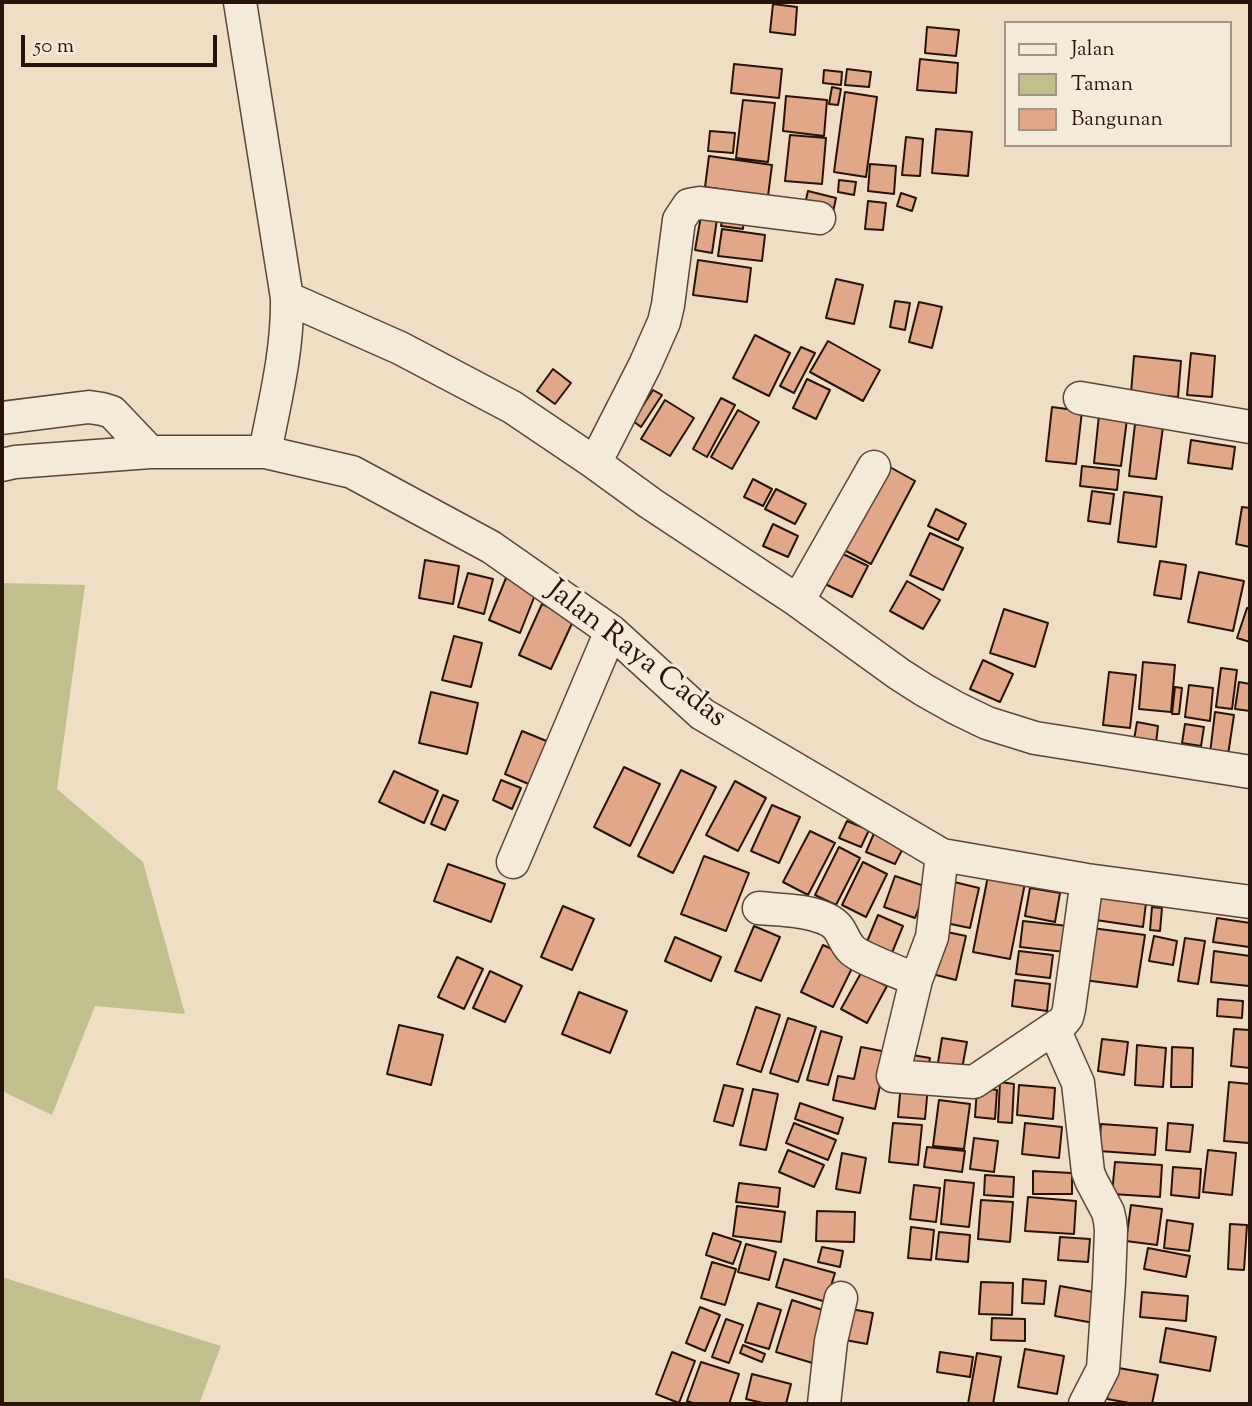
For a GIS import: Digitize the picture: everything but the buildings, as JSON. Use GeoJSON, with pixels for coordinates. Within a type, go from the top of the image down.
{"type":"FeatureCollection","features":[{"type":"Feature","properties":{"kind":"street"},"geometry":{"type":"LineString","coordinates":[[240,2],[288,310],[282,369],[265,452]]}},
{"type":"Feature","properties":{"kind":"street"},"geometry":{"type":"LineString","coordinates":[[595,463],[664,322],[679,220],[689,205],[819,218]]}},
{"type":"Feature","properties":{"kind":"street"},"geometry":{"type":"LineString","coordinates":[[288,310],[400,348],[512,407],[924,690],[987,723],[1035,738],[1250,772]]}},
{"type":"Feature","properties":{"kind":"street"},"geometry":{"type":"LineString","coordinates":[[1080,398],[1250,427]]}},
{"type":"Feature","properties":{"kind":"street"},"geometry":{"type":"LineString","coordinates":[[2,418],[89,407],[102,409],[112,412],[150,452]]}},
{"type":"Feature","properties":{"kind":"street","name":"Jalan Raya Cadas"},"geometry":{"type":"LineString","coordinates":[[8,463],[150,452],[265,452],[340,468],[363,476],[491,547],[611,631],[702,714],[943,855],[1087,880],[1250,902]]}},
{"type":"Feature","properties":{"kind":"street"},"geometry":{"type":"LineString","coordinates":[[797,601],[874,467]]}},
{"type":"Feature","properties":{"kind":"street"},"geometry":{"type":"LineString","coordinates":[[513,862],[611,631]]}},
{"type":"Feature","properties":{"kind":"street"},"geometry":{"type":"LineString","coordinates":[[943,855],[932,937],[916,980],[893,1076],[974,1082],[1054,1030],[1068,1017],[1087,880]]}},
{"type":"Feature","properties":{"kind":"street"},"geometry":{"type":"LineString","coordinates":[[759,908],[825,918],[836,925],[851,949],[916,980]]}},
{"type":"Feature","properties":{"kind":"street"},"geometry":{"type":"LineString","coordinates":[[1054,1030],[1078,1083],[1088,1172],[1110,1221],[1110,1282],[1103,1369],[1085,1404]]}},
{"type":"Feature","properties":{"kind":"street"},"geometry":{"type":"LineString","coordinates":[[824,1404],[831,1341],[841,1298]]}},
{"type":"Feature","properties":{"kind":"green space"},"geometry":{"type":"Polygon","coordinates":[[[2,583],[85,585],[57,789],[143,862],[185,1014],[95,1006],[52,1115],[2,1091],[2,583]]]}},
{"type":"Feature","properties":{"kind":"green space"},"geometry":{"type":"Polygon","coordinates":[[[2,1277],[221,1346],[199,1404],[2,1404],[2,1277]]]}}]}
